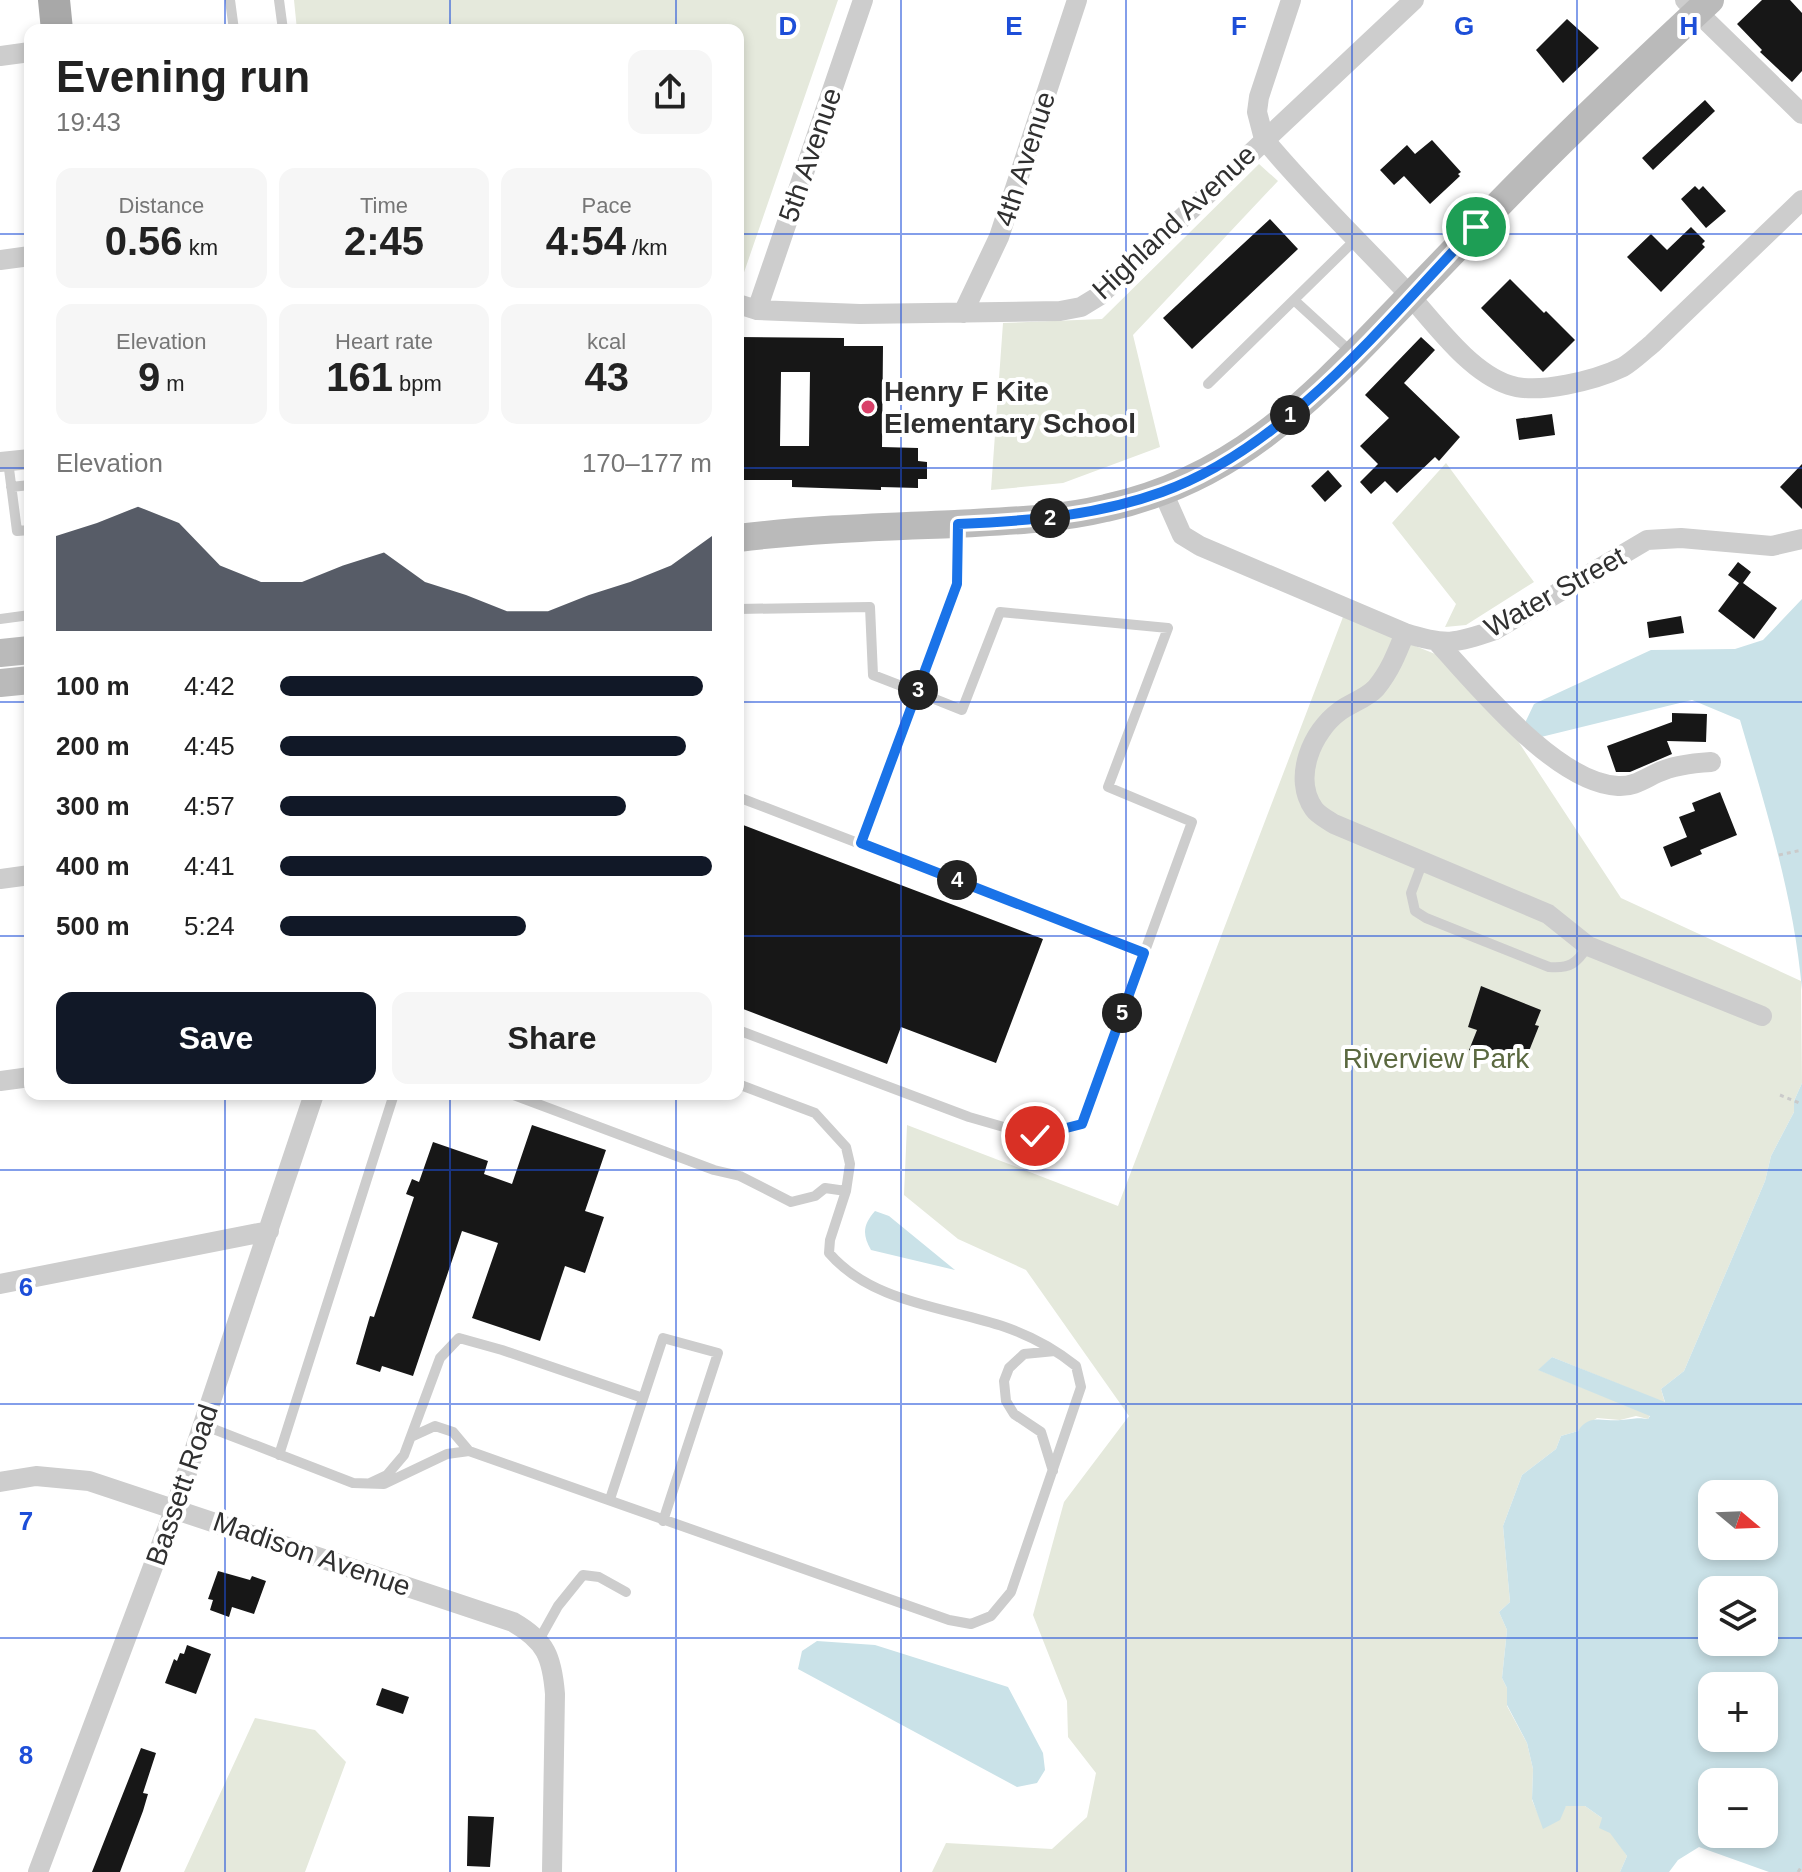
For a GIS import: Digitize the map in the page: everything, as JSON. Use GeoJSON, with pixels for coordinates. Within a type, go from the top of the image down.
{"type":"FeatureCollection","features":[{"type":"Feature","properties":{"kind":"main road"},"geometry":{"type":"LineString","coordinates":[[54,0],[56,24]]}},
{"type":"Feature","properties":{"kind":"main road"},"geometry":{"type":"LineString","coordinates":[[744,537],[1019,522],[1059,517],[1107,508],[1163,492],[1216,467],[1267,435],[1328,382],[1697,4]]}},
{"type":"Feature","properties":{"kind":"main road"},"geometry":{"type":"LineString","coordinates":[[0,653],[24,651]]}},
{"type":"Feature","properties":{"kind":"main road"},"geometry":{"type":"LineString","coordinates":[[0,683],[24,681]]}},
{"type":"Feature","properties":{"kind":"street","name":"5th Avenue"},"geometry":{"type":"LineString","coordinates":[[748,307],[863,0]]}},
{"type":"Feature","properties":{"kind":"street","name":"4th Avenue"},"geometry":{"type":"LineString","coordinates":[[963,313],[999,237],[1077,0]]}},
{"type":"Feature","properties":{"kind":"street"},"geometry":{"type":"LineString","coordinates":[[1291,0],[1259,97],[1257,112],[1264,139],[1431,321],[1488,376],[1513,387],[1544,387],[1604,376],[1626,365],[1652,344],[1802,200]]}},
{"type":"Feature","properties":{"kind":"street","name":"Highland Avenue"},"geometry":{"type":"LineString","coordinates":[[748,307],[860,314],[1060,311],[1081,307],[1099,296],[1414,0]]}},
{"type":"Feature","properties":{"kind":"street"},"geometry":{"type":"LineString","coordinates":[[1697,4],[1802,114]]}},
{"type":"Feature","properties":{"kind":"street"},"geometry":{"type":"LineString","coordinates":[[0,56],[24,53]]}},
{"type":"Feature","properties":{"kind":"street"},"geometry":{"type":"LineString","coordinates":[[0,260],[24,257]]}},
{"type":"Feature","properties":{"kind":"street"},"geometry":{"type":"LineString","coordinates":[[4,462],[24,460]]}},
{"type":"Feature","properties":{"kind":"street","name":"Water Street"},"geometry":{"type":"LineString","coordinates":[[1163,492],[1182,535],[1200,546],[1405,633],[1439,644],[1470,639],[1495,630],[1647,540],[1681,538],[1772,546],[1802,539]]}},
{"type":"Feature","properties":{"kind":"street"},"geometry":{"type":"LineString","coordinates":[[1405,633],[1389,670],[1373,691],[1339,711],[1319,729],[1306,760],[1306,788],[1314,810],[1334,824],[1548,914],[1588,946],[1762,1016]]}},
{"type":"Feature","properties":{"kind":"street"},"geometry":{"type":"LineString","coordinates":[[1439,644],[1524,736],[1566,766],[1598,782],[1616,786],[1633,785],[1681,765],[1711,762]]}},
{"type":"Feature","properties":{"kind":"street"},"geometry":{"type":"LineString","coordinates":[[0,879],[24,876]]}},
{"type":"Feature","properties":{"kind":"street"},"geometry":{"type":"LineString","coordinates":[[0,1081],[24,1078]]}},
{"type":"Feature","properties":{"kind":"street","name":"Bassett Road"},"geometry":{"type":"LineString","coordinates":[[38,1872],[175,1508],[312,1100]]}},
{"type":"Feature","properties":{"kind":"street"},"geometry":{"type":"LineString","coordinates":[[0,1284],[269,1231]]}},
{"type":"Feature","properties":{"kind":"street","name":"Madison Avenue"},"geometry":{"type":"LineString","coordinates":[[0,1482],[36,1476],[89,1481],[513,1622],[539,1640]]}},
{"type":"Feature","properties":{"kind":"street"},"geometry":{"type":"LineString","coordinates":[[539,1640],[553,1669],[555,1694],[552,1872]]}},
{"type":"Feature","properties":{"kind":"lane"},"geometry":{"type":"LineString","coordinates":[[230,0],[233,24]]}},
{"type":"Feature","properties":{"kind":"lane"},"geometry":{"type":"LineString","coordinates":[[279,0],[282,24]]}},
{"type":"Feature","properties":{"kind":"lane"},"geometry":{"type":"LineString","coordinates":[[1208,384],[1356,239]]}},
{"type":"Feature","properties":{"kind":"lane"},"geometry":{"type":"LineString","coordinates":[[1294,300],[1354,355]]}},
{"type":"Feature","properties":{"kind":"lane"},"geometry":{"type":"LineString","coordinates":[[4,462],[17,531],[24,530]]}},
{"type":"Feature","properties":{"kind":"lane"},"geometry":{"type":"LineString","coordinates":[[11,487],[24,486]]}},
{"type":"Feature","properties":{"kind":"lane"},"geometry":{"type":"LineString","coordinates":[[861,843],[957,584],[958,524]]}},
{"type":"Feature","properties":{"kind":"lane"},"geometry":{"type":"LineString","coordinates":[[744,609],[870,607],[873,675],[962,710],[1000,612],[1168,628],[1108,787],[1192,822],[1082,1124],[1035,1136],[969,1117],[744,1032]]}},
{"type":"Feature","properties":{"kind":"lane"},"geometry":{"type":"LineString","coordinates":[[0,619],[24,616]]}},
{"type":"Feature","properties":{"kind":"lane"},"geometry":{"type":"LineString","coordinates":[[744,799],[1144,953]]}},
{"type":"Feature","properties":{"kind":"lane"},"geometry":{"type":"LineString","coordinates":[[1423,861],[1411,893],[1415,911],[1426,918],[1549,967],[1565,969],[1577,962],[1588,946]]}},
{"type":"Feature","properties":{"kind":"lane"},"geometry":{"type":"LineString","coordinates":[[203,1425],[353,1483],[384,1484],[447,1454],[469,1451],[949,1620],[971,1624],[991,1616],[1011,1592],[1053,1471],[1081,1387],[1076,1366],[1057,1350],[1008,1328],[877,1290],[838,1264],[829,1253],[830,1240],[846,1191],[850,1164],[846,1147],[815,1113],[744,1086]]}},
{"type":"Feature","properties":{"kind":"lane"},"geometry":{"type":"LineString","coordinates":[[279,1455],[392,1100]]}},
{"type":"Feature","properties":{"kind":"lane"},"geometry":{"type":"LineString","coordinates":[[527,1100],[714,1170],[740,1176],[791,1202],[815,1196],[825,1188],[846,1191]]}},
{"type":"Feature","properties":{"kind":"lane"},"geometry":{"type":"LineString","coordinates":[[370,1484],[387,1475],[404,1455],[440,1358],[459,1338],[643,1398]]}},
{"type":"Feature","properties":{"kind":"lane"},"geometry":{"type":"LineString","coordinates":[[610,1499],[663,1338],[718,1353],[663,1521]]}},
{"type":"Feature","properties":{"kind":"lane"},"geometry":{"type":"LineString","coordinates":[[1053,1471],[1041,1432],[1014,1414],[1006,1401],[1004,1381],[1009,1368],[1024,1354],[1057,1350]]}},
{"type":"Feature","properties":{"kind":"lane"},"geometry":{"type":"LineString","coordinates":[[411,1437],[435,1426],[453,1432],[469,1451]]}},
{"type":"Feature","properties":{"kind":"lane"},"geometry":{"type":"LineString","coordinates":[[539,1640],[558,1606],[583,1575],[599,1577],[626,1592]]}},
{"type":"Feature","properties":{"kind":"path"},"geometry":{"type":"LineString","coordinates":[[1779,855],[1802,850]]}},
{"type":"Feature","properties":{"kind":"path"},"geometry":{"type":"LineString","coordinates":[[1780,1095],[1802,1104]]}},
{"type":"Feature","properties":{"kind":"path"},"geometry":{"type":"LineString","coordinates":[[1798,1872],[1802,1866]]}},
{"type":"Feature","properties":{"kind":"green space"},"geometry":{"type":"Polygon","coordinates":[[[294,0],[838,0],[744,272],[744,24],[296,24],[294,0]]]}},
{"type":"Feature","properties":{"kind":"green space"},"geometry":{"type":"Polygon","coordinates":[[[1259,164],[1278,181],[1133,335],[1160,447],[1063,483],[991,490],[1003,323],[1102,319],[1259,164]]]}},
{"type":"Feature","properties":{"kind":"green space"},"geometry":{"type":"Polygon","coordinates":[[[1446,463],[1534,582],[1466,625],[1445,627],[1456,604],[1392,523],[1446,463]]]}},
{"type":"Feature","properties":{"kind":"green space","name":"Riverview Park"},"geometry":{"type":"Polygon","coordinates":[[[1343,617],[1470,668],[1621,898],[1801,981],[1802,1083],[1794,1101],[1794,1112],[1771,1156],[1765,1181],[1684,1371],[1661,1389],[1665,1403],[1552,1357],[1539,1370],[1650,1415],[1648,1419],[1636,1416],[1620,1420],[1597,1418],[1578,1431],[1561,1436],[1556,1449],[1522,1475],[1503,1526],[1510,1602],[1499,1612],[1507,1630],[1502,1678],[1507,1688],[1507,1706],[1527,1743],[1533,1769],[1532,1800],[1544,1828],[1566,1806],[1585,1806],[1602,1818],[1627,1856],[1620,1872],[932,1872],[946,1843],[1052,1849],[1087,1817],[1096,1773],[1068,1737],[1067,1701],[1033,1615],[1064,1502],[1129,1416],[1026,1270],[958,1239],[904,1195],[907,1125],[1118,1206],[1343,617]]]}},
{"type":"Feature","properties":{"kind":"green space"},"geometry":{"type":"Polygon","coordinates":[[[255,1718],[315,1730],[346,1762],[305,1872],[184,1872],[255,1718]]]}},
{"type":"Feature","properties":{"kind":"water"},"geometry":{"type":"Polygon","coordinates":[[[1802,599],[1802,990],[1786,887],[1740,720],[1692,700],[1541,737],[1524,725],[1534,704],[1651,650],[1735,649],[1763,640],[1802,599]]]}},
{"type":"Feature","properties":{"kind":"water"},"geometry":{"type":"Polygon","coordinates":[[[1802,1083],[1802,1872],[1769,1872],[1702,1848],[1778,1848],[1778,1768],[1698,1768],[1698,1848],[1678,1860],[1669,1872],[1620,1872],[1627,1856],[1610,1833],[1599,1828],[1602,1818],[1585,1806],[1566,1806],[1560,1820],[1543,1829],[1532,1799],[1533,1769],[1527,1743],[1507,1705],[1507,1688],[1502,1678],[1507,1630],[1499,1612],[1510,1602],[1503,1526],[1522,1475],[1556,1449],[1561,1436],[1578,1431],[1592,1420],[1648,1419],[1650,1416],[1538,1370],[1552,1357],[1665,1402],[1661,1389],[1684,1371],[1765,1181],[1771,1156],[1794,1112],[1794,1101],[1802,1083]]]}},
{"type":"Feature","properties":{"kind":"water"},"geometry":{"type":"Polygon","coordinates":[[[875,1211],[889,1216],[955,1270],[871,1250],[865,1230],[875,1211]]]}},
{"type":"Feature","properties":{"kind":"water"},"geometry":{"type":"Polygon","coordinates":[[[817,1641],[875,1645],[1008,1687],[1043,1753],[1045,1770],[1037,1783],[1017,1787],[798,1669],[802,1651],[817,1641]]]}},
{"type":"Feature","properties":{"kind":"building"},"geometry":{"type":"Polygon","coordinates":[[[1762,0],[1790,0],[1802,13],[1802,71],[1792,82],[1760,52],[1762,50],[1737,24],[1762,0]]]}},
{"type":"Feature","properties":{"kind":"building"},"geometry":{"type":"Polygon","coordinates":[[[1567,19],[1599,48],[1563,83],[1536,50],[1567,19]]]}},
{"type":"Feature","properties":{"kind":"building"},"geometry":{"type":"Polygon","coordinates":[[[1705,100],[1715,111],[1653,170],[1642,158],[1705,100]]]}},
{"type":"Feature","properties":{"kind":"building"},"geometry":{"type":"Polygon","coordinates":[[[1432,140],[1461,172],[1430,204],[1404,176],[1394,185],[1380,170],[1407,145],[1415,154],[1432,140]]]}},
{"type":"Feature","properties":{"kind":"building"},"geometry":{"type":"Polygon","coordinates":[[[1695,186],[1699,190],[1703,186],[1726,211],[1706,228],[1681,199],[1695,186]]]}},
{"type":"Feature","properties":{"kind":"building"},"geometry":{"type":"Polygon","coordinates":[[[1270,219],[1298,249],[1192,349],[1163,318],[1270,219]]]}},
{"type":"Feature","properties":{"kind":"building"},"geometry":{"type":"Polygon","coordinates":[[[1691,227],[1705,241],[1702,244],[1705,247],[1661,292],[1627,257],[1651,234],[1667,250],[1691,227]]]}},
{"type":"Feature","properties":{"kind":"building"},"geometry":{"type":"Polygon","coordinates":[[[1510,279],[1575,340],[1543,372],[1481,308],[1510,279]]]}},
{"type":"Feature","properties":{"kind":"building"},"geometry":{"type":"Polygon","coordinates":[[[744,337],[844,338],[844,346],[883,346],[882,447],[918,448],[918,461],[927,462],[927,479],[918,479],[918,488],[881,487],[881,490],[792,487],[792,480],[744,480],[744,337]],[[781,372],[780,446],[809,446],[810,372],[781,372]]]}},
{"type":"Feature","properties":{"kind":"building"},"geometry":{"type":"Polygon","coordinates":[[[1421,337],[1435,350],[1404,383],[1460,437],[1439,461],[1435,457],[1397,493],[1385,481],[1371,494],[1360,482],[1378,464],[1360,446],[1389,418],[1365,395],[1421,337]]]}},
{"type":"Feature","properties":{"kind":"building"},"geometry":{"type":"Polygon","coordinates":[[[1552,414],[1555,435],[1519,440],[1516,419],[1552,414]]]}},
{"type":"Feature","properties":{"kind":"building"},"geometry":{"type":"Polygon","coordinates":[[[1802,464],[1802,509],[1780,487],[1802,464]]]}},
{"type":"Feature","properties":{"kind":"building"},"geometry":{"type":"Polygon","coordinates":[[[1328,470],[1342,486],[1325,502],[1311,486],[1328,470]]]}},
{"type":"Feature","properties":{"kind":"building"},"geometry":{"type":"Polygon","coordinates":[[[1738,562],[1751,572],[1743,583],[1777,608],[1754,639],[1718,611],[1739,583],[1728,575],[1738,562]]]}},
{"type":"Feature","properties":{"kind":"building"},"geometry":{"type":"Polygon","coordinates":[[[1681,616],[1684,633],[1649,638],[1647,622],[1681,616]]]}},
{"type":"Feature","properties":{"kind":"building"},"geometry":{"type":"Polygon","coordinates":[[[1672,713],[1707,714],[1706,742],[1667,741],[1672,754],[1630,772],[1616,772],[1607,746],[1672,722],[1672,713]]]}},
{"type":"Feature","properties":{"kind":"building"},"geometry":{"type":"Polygon","coordinates":[[[1720,792],[1737,835],[1700,850],[1702,854],[1671,867],[1663,847],[1687,837],[1679,817],[1695,811],[1692,803],[1720,792]]]}},
{"type":"Feature","properties":{"kind":"building"},"geometry":{"type":"Polygon","coordinates":[[[744,825],[1043,939],[996,1063],[901,1027],[887,1064],[744,1009],[744,825]]]}},
{"type":"Feature","properties":{"kind":"building"},"geometry":{"type":"Polygon","coordinates":[[[1481,986],[1541,1010],[1535,1025],[1539,1026],[1529,1051],[1521,1048],[1513,1068],[1469,1050],[1477,1030],[1468,1027],[1481,986]]]}},
{"type":"Feature","properties":{"kind":"building"},"geometry":{"type":"Polygon","coordinates":[[[532,1125],[606,1150],[585,1211],[604,1217],[585,1273],[565,1266],[540,1341],[472,1318],[498,1243],[462,1231],[413,1376],[382,1366],[380,1372],[356,1364],[370,1316],[374,1317],[414,1197],[406,1194],[412,1179],[419,1182],[433,1142],[488,1161],[484,1174],[512,1184],[532,1125]]]}},
{"type":"Feature","properties":{"kind":"building"},"geometry":{"type":"Polygon","coordinates":[[[218,1571],[266,1581],[254,1614],[232,1607],[229,1617],[210,1610],[213,1600],[208,1599],[218,1571]]]}},
{"type":"Feature","properties":{"kind":"building"},"geometry":{"type":"Polygon","coordinates":[[[187,1645],[211,1654],[196,1694],[165,1683],[174,1659],[177,1661],[180,1653],[184,1654],[187,1645]]]}},
{"type":"Feature","properties":{"kind":"building"},"geometry":{"type":"Polygon","coordinates":[[[382,1688],[409,1697],[403,1714],[376,1705],[382,1688]]]}},
{"type":"Feature","properties":{"kind":"building"},"geometry":{"type":"Polygon","coordinates":[[[141,1748],[156,1753],[143,1793],[148,1794],[143,1811],[120,1872],[92,1872],[141,1748]]]}},
{"type":"Feature","properties":{"kind":"building"},"geometry":{"type":"Polygon","coordinates":[[[468,1816],[494,1817],[490,1867],[467,1866],[468,1816]]]}},
{"type":"Feature","properties":{"kind":"place","name":"Henry F Kite Elementary School"},"geometry":{"type":"Point","coordinates":[868,407]}},
{"type":"Feature","properties":{"kind":"route"},"geometry":{"type":"LineString","coordinates":[[1035,1136],[1082,1124],[1144,953],[861,843],[957,584],[958,524],[1019,522],[1107,508],[1163,492],[1216,467],[1267,435],[1328,382],[1476,227]]}}]}
